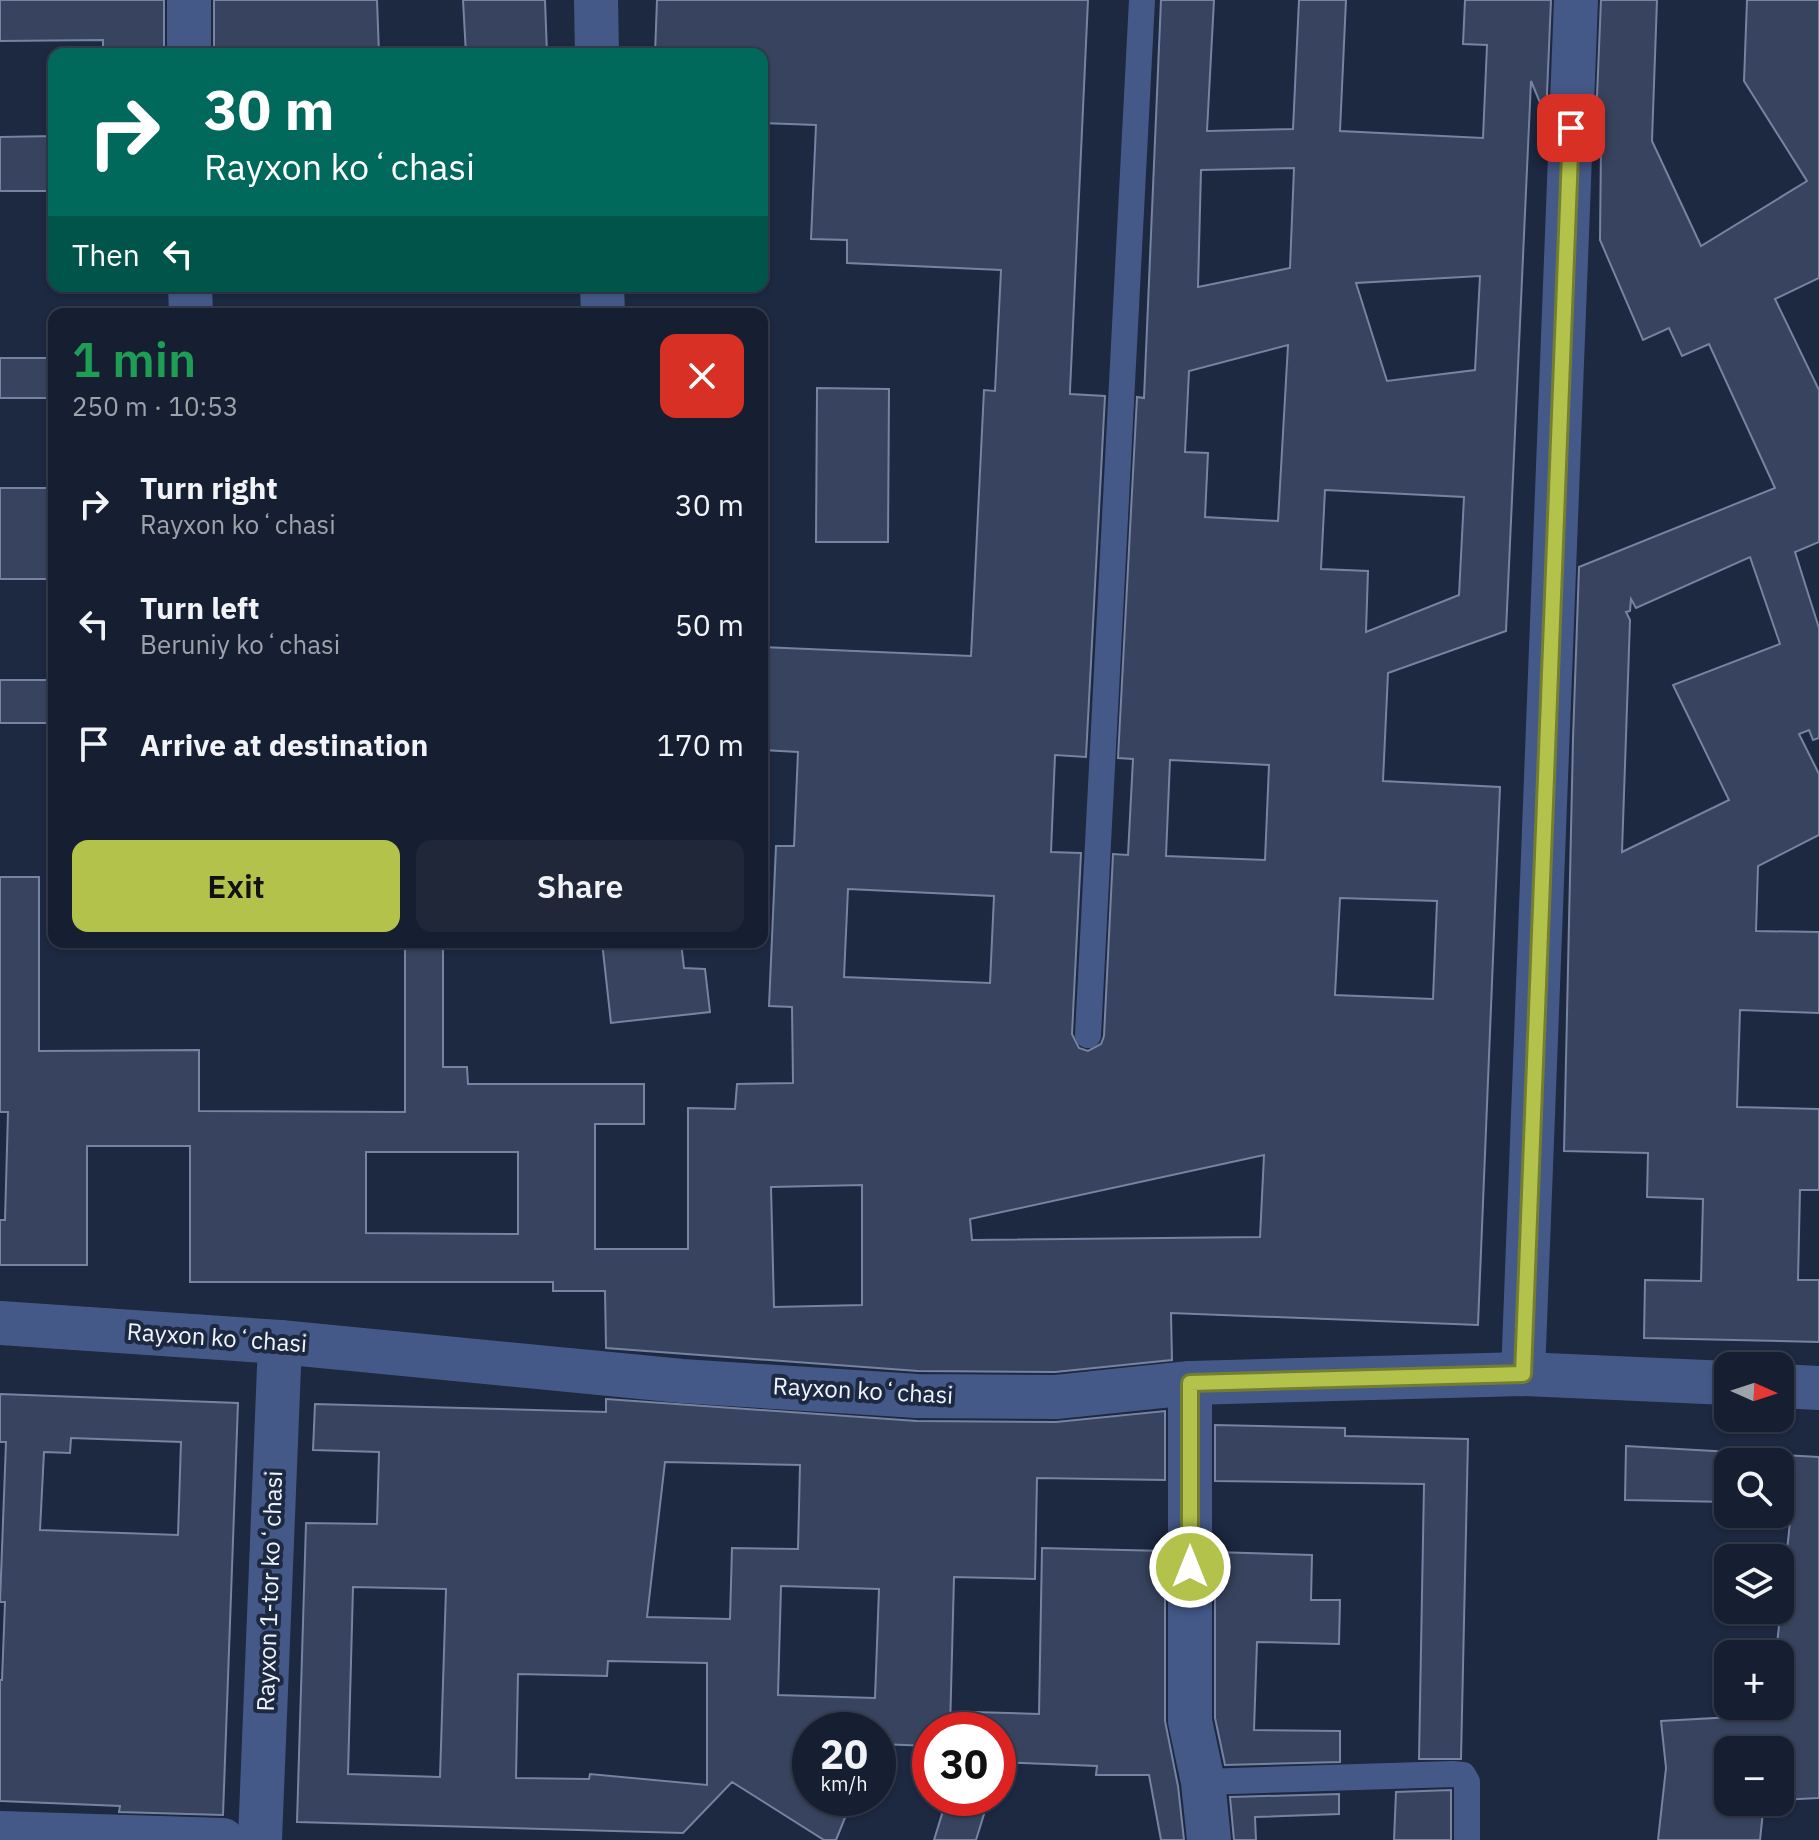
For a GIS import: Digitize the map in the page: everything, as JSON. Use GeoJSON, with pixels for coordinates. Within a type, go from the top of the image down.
{"type":"FeatureCollection","features":[{"type":"Feature","properties":{"kind":"street"},"geometry":{"type":"LineString","coordinates":[[189,0],[189,48]]}},
{"type":"Feature","properties":{"kind":"street"},"geometry":{"type":"LineString","coordinates":[[596,0],[597,48]]}},
{"type":"Feature","properties":{"kind":"street"},"geometry":{"type":"LineString","coordinates":[[1523,1374],[1576,0]]}},
{"type":"Feature","properties":{"kind":"street","name":"Rayxon koʻchasi"},"geometry":{"type":"LineString","coordinates":[[0,1323],[280,1342],[682,1381],[917,1396],[1056,1397],[1190,1383],[1523,1374],[1714,1382]]}},
{"type":"Feature","properties":{"kind":"street","name":"Rayxon 1-tor koʻchasi"},"geometry":{"type":"LineString","coordinates":[[260,1840],[280,1342]]}},
{"type":"Feature","properties":{"kind":"street"},"geometry":{"type":"LineString","coordinates":[[1190,1383],[1190,1721],[1203,1782],[1209,1840]]}},
{"type":"Feature","properties":{"kind":"street"},"geometry":{"type":"LineString","coordinates":[[1794,1387],[1819,1388]]}},
{"type":"Feature","properties":{"kind":"street"},"geometry":{"type":"LineString","coordinates":[[0,1833],[223,1840]]}},
{"type":"Feature","properties":{"kind":"lane"},"geometry":{"type":"LineString","coordinates":[[1088,1035],[1142,0]]}},
{"type":"Feature","properties":{"kind":"lane"},"geometry":{"type":"LineString","coordinates":[[1203,1782],[1463,1775],[1467,1782],[1467,1840]]}},
{"type":"Feature","properties":{"kind":"building"},"geometry":{"type":"Polygon","coordinates":[[[0,0],[164,0],[164,48],[103,48],[103,40],[0,41],[0,0]]]}},
{"type":"Feature","properties":{"kind":"building"},"geometry":{"type":"Polygon","coordinates":[[[214,0],[377,0],[379,48],[214,48],[214,0]]]}},
{"type":"Feature","properties":{"kind":"building"},"geometry":{"type":"Polygon","coordinates":[[[463,0],[545,0],[547,48],[466,48],[463,0]]]}},
{"type":"Feature","properties":{"kind":"building"},"geometry":{"type":"Polygon","coordinates":[[[657,0],[1088,0],[1070,394],[1105,396],[1086,757],[1055,755],[1051,852],[1081,853],[1072,1034],[1079,1048],[1088,1051],[1101,1044],[1104,1036],[1113,854],[1128,855],[1133,759],[1118,758],[1137,397],[1144,398],[1161,0],[1214,0],[1207,131],[1293,129],[1299,0],[1346,0],[1340,131],[1483,138],[1487,45],[1463,44],[1465,0],[1551,0],[1546,117],[1531,81],[1506,631],[1388,673],[1383,781],[1500,787],[1478,1325],[1171,1313],[1172,1360],[1055,1372],[918,1371],[606,1348],[605,1291],[553,1291],[553,1282],[190,1282],[190,1146],[87,1146],[87,1265],[0,1265],[0,1220],[5,1220],[8,1112],[0,1112],[0,877],[39,877],[39,1051],[199,1050],[199,1111],[405,1112],[405,948],[443,948],[443,1067],[467,1067],[468,1084],[644,1084],[644,1124],[595,1124],[595,1249],[688,1249],[688,1108],[735,1109],[737,1084],[793,1083],[792,1007],[769,1006],[776,846],[794,846],[798,752],[768,750],[768,647],[971,656],[984,390],[995,391],[1001,270],[847,263],[847,240],[811,239],[816,125],[768,123],[768,48],[655,48],[657,0]],[[1294,168],[1201,170],[1198,287],[1290,268],[1294,168]],[[1480,276],[1356,283],[1387,381],[1475,370],[1480,276]],[[1288,345],[1189,371],[1185,452],[1208,453],[1205,517],[1278,521],[1288,345]],[[1325,490],[1321,569],[1368,571],[1366,632],[1459,595],[1464,497],[1325,490]],[[1170,760],[1166,856],[1265,860],[1269,765],[1170,760]],[[848,889],[844,977],[990,983],[994,896],[848,889]],[[1340,898],[1335,995],[1433,999],[1437,901],[1340,898]],[[366,1152],[366,1233],[518,1234],[518,1152],[366,1152]],[[1264,1155],[970,1219],[972,1240],[1260,1237],[1264,1155]],[[862,1185],[771,1187],[774,1307],[862,1305],[862,1185]]]}},
{"type":"Feature","properties":{"kind":"building"},"geometry":{"type":"Polygon","coordinates":[[[1601,0],[1657,0],[1652,141],[1701,246],[1807,181],[1744,81],[1747,0],[1819,0],[1819,278],[1775,299],[1819,390],[1819,542],[1795,552],[1819,628],[1819,738],[1813,740],[1809,730],[1799,734],[1819,774],[1819,835],[1758,866],[1756,931],[1819,932],[1819,1013],[1740,1010],[1737,1107],[1819,1109],[1819,1190],[1800,1190],[1798,1280],[1819,1280],[1819,1342],[1644,1338],[1645,1280],[1701,1281],[1703,1199],[1647,1197],[1648,1153],[1564,1151],[1579,567],[1775,488],[1709,344],[1682,356],[1669,328],[1643,340],[1600,240],[1601,144],[1595,144],[1601,0]],[[1750,557],[1636,608],[1631,599],[1630,611],[1626,612],[1630,620],[1622,852],[1729,800],[1673,685],[1780,644],[1750,557]]]}},
{"type":"Feature","properties":{"kind":"building"},"geometry":{"type":"Polygon","coordinates":[[[48,136],[48,191],[0,191],[0,137],[48,136]]]}},
{"type":"Feature","properties":{"kind":"building"},"geometry":{"type":"Polygon","coordinates":[[[0,358],[48,358],[48,398],[0,398],[0,358]]]}},
{"type":"Feature","properties":{"kind":"building"},"geometry":{"type":"Polygon","coordinates":[[[817,388],[889,389],[888,542],[816,542],[817,388]]]}},
{"type":"Feature","properties":{"kind":"building"},"geometry":{"type":"Polygon","coordinates":[[[0,488],[48,488],[48,579],[0,579],[0,488]]]}},
{"type":"Feature","properties":{"kind":"building"},"geometry":{"type":"Polygon","coordinates":[[[0,680],[48,680],[48,723],[0,723],[0,680]]]}},
{"type":"Feature","properties":{"kind":"building"},"geometry":{"type":"Polygon","coordinates":[[[603,948],[682,948],[684,968],[705,969],[710,1012],[611,1023],[603,948]]]}},
{"type":"Feature","properties":{"kind":"building"},"geometry":{"type":"Polygon","coordinates":[[[0,1394],[238,1403],[223,1815],[119,1812],[120,1806],[0,1801],[0,1680],[5,1602],[0,1602],[6,1442],[0,1442],[0,1394]],[[71,1438],[70,1453],[44,1452],[40,1530],[178,1535],[181,1442],[71,1438]]]}},
{"type":"Feature","properties":{"kind":"building"},"geometry":{"type":"Polygon","coordinates":[[[606,1399],[917,1421],[1056,1422],[1165,1411],[1165,1480],[1037,1478],[1035,1579],[954,1577],[950,1712],[912,1712],[912,1745],[896,1745],[896,1712],[792,1712],[792,1816],[846,1816],[836,1840],[824,1840],[732,1782],[683,1833],[297,1822],[306,1523],[377,1524],[379,1452],[313,1450],[315,1404],[606,1412],[606,1399]],[[665,1462],[647,1617],[730,1619],[732,1548],[798,1549],[800,1465],[665,1462]],[[781,1586],[778,1695],[875,1698],[879,1589],[781,1586]],[[353,1587],[348,1774],[440,1777],[446,1589],[353,1587]],[[608,1661],[607,1676],[518,1674],[516,1778],[589,1779],[590,1774],[707,1785],[707,1663],[608,1661]]]}},
{"type":"Feature","properties":{"kind":"building"},"geometry":{"type":"Polygon","coordinates":[[[1215,1425],[1345,1428],[1345,1436],[1468,1439],[1461,1759],[1419,1759],[1424,1484],[1215,1481],[1215,1425]]]}},
{"type":"Feature","properties":{"kind":"building"},"geometry":{"type":"Polygon","coordinates":[[[1626,1446],[1714,1451],[1714,1502],[1625,1500],[1626,1446]]]}},
{"type":"Feature","properties":{"kind":"building"},"geometry":{"type":"Polygon","coordinates":[[[1794,1456],[1819,1457],[1819,1798],[1794,1799],[1794,1736],[1714,1736],[1714,1816],[1763,1816],[1760,1840],[1658,1840],[1666,1768],[1661,1721],[1714,1718],[1794,1720],[1794,1640],[1777,1640],[1779,1624],[1794,1624],[1794,1544],[1788,1544],[1789,1528],[1794,1528],[1794,1456]]]}},
{"type":"Feature","properties":{"kind":"building"},"geometry":{"type":"Polygon","coordinates":[[[1042,1548],[1165,1551],[1165,1721],[1178,1786],[1184,1840],[1161,1840],[1149,1775],[1096,1775],[1097,1766],[1016,1763],[1016,1713],[1039,1714],[1042,1548]]]}},
{"type":"Feature","properties":{"kind":"building"},"geometry":{"type":"Polygon","coordinates":[[[1215,1552],[1312,1555],[1311,1600],[1340,1600],[1339,1644],[1257,1642],[1254,1730],[1340,1731],[1340,1762],[1225,1765],[1215,1718],[1215,1552]]]}},
{"type":"Feature","properties":{"kind":"building"},"geometry":{"type":"Polygon","coordinates":[[[1451,1790],[1451,1840],[1394,1840],[1396,1792],[1451,1790]]]}},
{"type":"Feature","properties":{"kind":"building"},"geometry":{"type":"Polygon","coordinates":[[[1339,1794],[1339,1814],[1255,1817],[1256,1840],[1234,1840],[1230,1797],[1339,1794]]]}},
{"type":"Feature","properties":{"kind":"building"},"geometry":{"type":"Polygon","coordinates":[[[941,1816],[983,1816],[976,1840],[934,1840],[941,1816]]]}},
{"type":"Feature","properties":{"kind":"route"},"geometry":{"type":"LineString","coordinates":[[1190,1567],[1190,1383],[1523,1374],[1571,128]]}}]}
